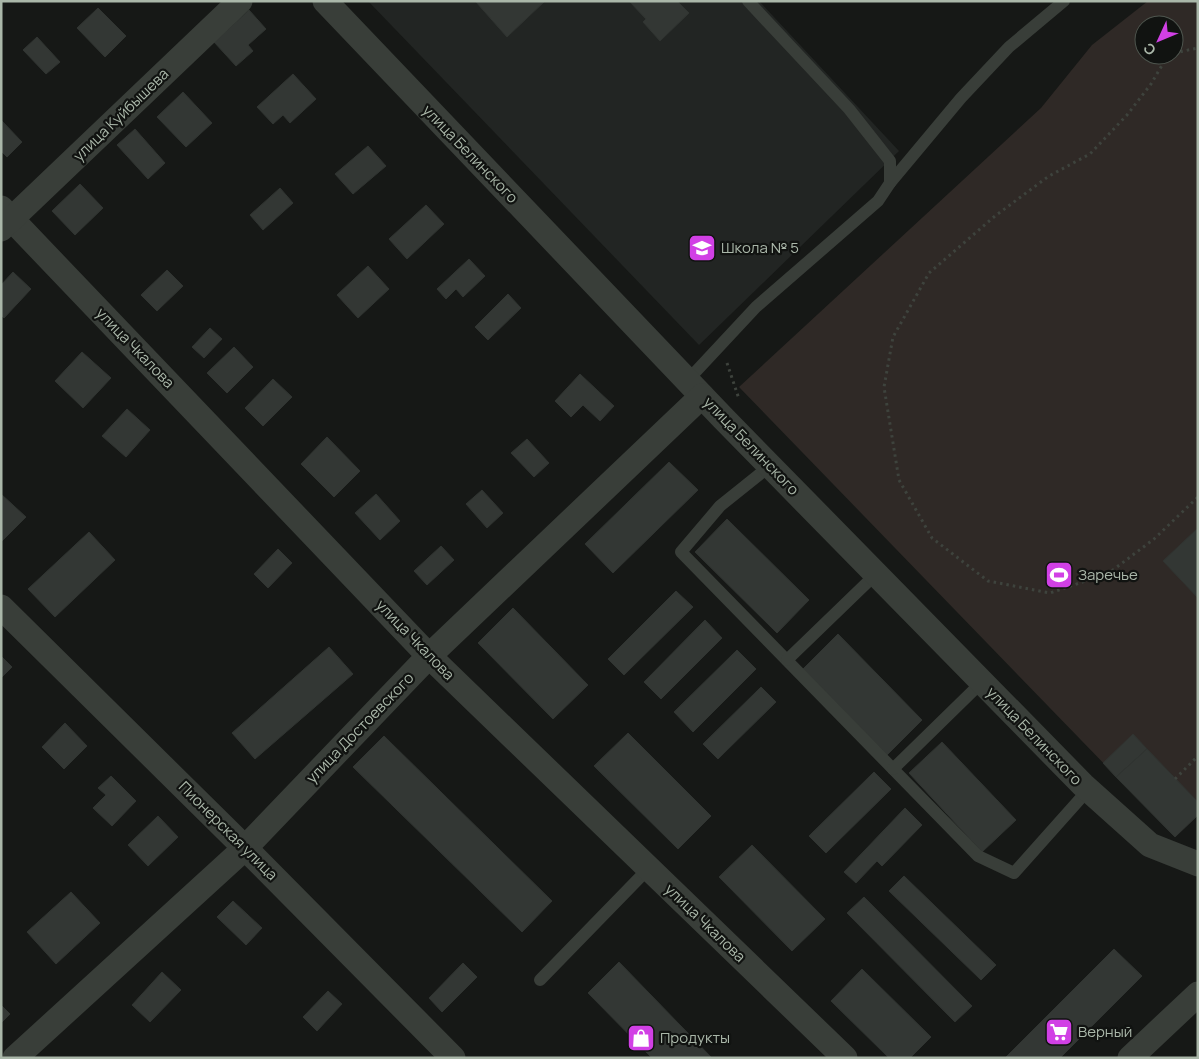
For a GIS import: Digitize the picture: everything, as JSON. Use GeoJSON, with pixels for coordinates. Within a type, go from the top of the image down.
{"type":"FeatureCollection","features":[{"type":"Feature","properties":{"kind":"street","name":"улица Куйбышева"},"geometry":{"type":"LineString","coordinates":[[5,218],[240,1]]}},
{"type":"Feature","properties":{"kind":"street","name":"улица Белинского"},"geometry":{"type":"LineString","coordinates":[[325,1],[695,389],[1088,790],[1150,845],[1198,864]]}},
{"type":"Feature","properties":{"kind":"street","name":"улица Чкалова"},"geometry":{"type":"LineString","coordinates":[[5,218],[429,656],[845,1058]]}},
{"type":"Feature","properties":{"kind":"street","name":"улица Достоевского"},"geometry":{"type":"LineString","coordinates":[[15,1058],[245,848],[429,656],[695,389]]}},
{"type":"Feature","properties":{"kind":"street","name":"Пионерская улица"},"geometry":{"type":"LineString","coordinates":[[1,607],[245,848],[453,1058]]}},
{"type":"Feature","properties":{"kind":"street"},"geometry":{"type":"LineString","coordinates":[[1130,1058],[1198,994]]}},
{"type":"Feature","properties":{"kind":"lane"},"geometry":{"type":"LineString","coordinates":[[748,1],[849,109],[890,161],[890,183]]}},
{"type":"Feature","properties":{"kind":"lane"},"geometry":{"type":"LineString","coordinates":[[695,389],[721,345],[756,307],[878,201],[890,183],[961,98],[1009,47],[1064,1]]}},
{"type":"Feature","properties":{"kind":"lane"},"geometry":{"type":"LineString","coordinates":[[770,466],[720,506],[680,552],[978,856],[1014,873],[1088,790]]}},
{"type":"Feature","properties":{"kind":"lane"},"geometry":{"type":"LineString","coordinates":[[787,660],[876,574]]}},
{"type":"Feature","properties":{"kind":"lane"},"geometry":{"type":"LineString","coordinates":[[893,769],[982,682]]}},
{"type":"Feature","properties":{"kind":"lane"},"geometry":{"type":"LineString","coordinates":[[540,980],[649,868]]}},
{"type":"Feature","properties":{"kind":"path"},"geometry":{"type":"LineString","coordinates":[[1184,51],[1198,48]]}},
{"type":"Feature","properties":{"kind":"path"},"geometry":{"type":"LineString","coordinates":[[1162,65],[1151,84],[1127,115],[1090,154],[1048,176],[995,216],[929,273],[893,337],[884,387],[899,480],[932,538],[988,581],[1050,593],[1109,573],[1154,539],[1198,497]]}},
{"type":"Feature","properties":{"kind":"path"},"geometry":{"type":"LineString","coordinates":[[721,345],[740,403]]}},
{"type":"Feature","properties":{"kind":"path"},"geometry":{"type":"LineString","coordinates":[[1176,779],[1196,758],[1198,760]]}},
{"type":"Feature","properties":{"kind":"shaded area","name":"Школа № 5"},"geometry":{"type":"Polygon","coordinates":[[[368,1],[759,1],[899,151],[699,345],[368,1]]]}},
{"type":"Feature","properties":{"kind":"shaded area","name":"Заречье"},"geometry":{"type":"Polygon","coordinates":[[[1148,1],[1198,1],[1198,815],[1175,837],[739,387],[1041,108],[1092,45],[1148,1]]]}},
{"type":"Feature","properties":{"kind":"building"},"geometry":{"type":"Polygon","coordinates":[[[477,1],[545,1],[507,37],[477,1]]]}},
{"type":"Feature","properties":{"kind":"building"},"geometry":{"type":"Polygon","coordinates":[[[629,1],[677,1],[689,13],[660,41],[643,22],[646,19],[629,1]]]}},
{"type":"Feature","properties":{"kind":"building"},"geometry":{"type":"Polygon","coordinates":[[[98,8],[126,36],[105,57],[77,28],[98,8]]]}},
{"type":"Feature","properties":{"kind":"building"},"geometry":{"type":"Polygon","coordinates":[[[249,10],[266,29],[248,45],[253,51],[236,66],[214,42],[249,10]]]}},
{"type":"Feature","properties":{"kind":"building"},"geometry":{"type":"Polygon","coordinates":[[[37,37],[60,62],[46,74],[23,50],[37,37]]]}},
{"type":"Feature","properties":{"kind":"building"},"geometry":{"type":"Polygon","coordinates":[[[293,74],[316,99],[290,123],[283,115],[273,124],[257,107],[293,74]]]}},
{"type":"Feature","properties":{"kind":"building"},"geometry":{"type":"Polygon","coordinates":[[[183,92],[212,123],[186,147],[157,117],[183,92]]]}},
{"type":"Feature","properties":{"kind":"building"},"geometry":{"type":"Polygon","coordinates":[[[2,121],[22,142],[7,157],[1,151],[2,121]]]}},
{"type":"Feature","properties":{"kind":"building"},"geometry":{"type":"Polygon","coordinates":[[[135,129],[165,163],[148,179],[117,145],[135,129]]]}},
{"type":"Feature","properties":{"kind":"building"},"geometry":{"type":"Polygon","coordinates":[[[368,146],[386,166],[353,194],[335,174],[368,146]]]}},
{"type":"Feature","properties":{"kind":"building"},"geometry":{"type":"Polygon","coordinates":[[[80,184],[103,208],[75,235],[52,211],[80,184]]]}},
{"type":"Feature","properties":{"kind":"building"},"geometry":{"type":"Polygon","coordinates":[[[280,188],[293,203],[263,230],[250,215],[280,188]]]}},
{"type":"Feature","properties":{"kind":"building"},"geometry":{"type":"Polygon","coordinates":[[[426,205],[444,224],[407,259],[389,239],[426,205]]]}},
{"type":"Feature","properties":{"kind":"building"},"geometry":{"type":"Polygon","coordinates":[[[469,259],[485,276],[463,297],[456,289],[446,299],[437,289],[469,259]]]}},
{"type":"Feature","properties":{"kind":"building"},"geometry":{"type":"Polygon","coordinates":[[[368,266],[389,289],[358,318],[337,295],[368,266]]]}},
{"type":"Feature","properties":{"kind":"building"},"geometry":{"type":"Polygon","coordinates":[[[167,270],[183,286],[157,311],[141,295],[167,270]]]}},
{"type":"Feature","properties":{"kind":"building"},"geometry":{"type":"Polygon","coordinates":[[[13,272],[31,289],[4,318],[1,315],[1,285],[13,272]]]}},
{"type":"Feature","properties":{"kind":"building"},"geometry":{"type":"Polygon","coordinates":[[[508,294],[521,308],[488,340],[475,327],[508,294]]]}},
{"type":"Feature","properties":{"kind":"building"},"geometry":{"type":"Polygon","coordinates":[[[210,328],[222,339],[204,358],[192,347],[210,328]]]}},
{"type":"Feature","properties":{"kind":"building"},"geometry":{"type":"Polygon","coordinates":[[[234,347],[253,367],[227,393],[207,373],[234,347]]]}},
{"type":"Feature","properties":{"kind":"building"},"geometry":{"type":"Polygon","coordinates":[[[82,352],[111,378],[83,408],[55,381],[82,352]]]}},
{"type":"Feature","properties":{"kind":"building"},"geometry":{"type":"Polygon","coordinates":[[[580,374],[614,406],[600,421],[583,405],[571,417],[555,401],[580,374]]]}},
{"type":"Feature","properties":{"kind":"building"},"geometry":{"type":"Polygon","coordinates":[[[273,379],[292,397],[263,426],[245,408],[273,379]]]}},
{"type":"Feature","properties":{"kind":"building"},"geometry":{"type":"Polygon","coordinates":[[[127,409],[150,430],[126,457],[102,436],[127,409]]]}},
{"type":"Feature","properties":{"kind":"building"},"geometry":{"type":"Polygon","coordinates":[[[327,437],[360,471],[334,497],[301,464],[327,437]]]}},
{"type":"Feature","properties":{"kind":"building"},"geometry":{"type":"Polygon","coordinates":[[[527,439],[549,463],[534,477],[511,453],[527,439]]]}},
{"type":"Feature","properties":{"kind":"building"},"geometry":{"type":"Polygon","coordinates":[[[669,462],[698,490],[613,573],[585,544],[669,462]]]}},
{"type":"Feature","properties":{"kind":"building"},"geometry":{"type":"Polygon","coordinates":[[[482,490],[503,513],[487,528],[466,504],[482,490]]]}},
{"type":"Feature","properties":{"kind":"building"},"geometry":{"type":"Polygon","coordinates":[[[1,494],[26,517],[1,542],[1,494]]]}},
{"type":"Feature","properties":{"kind":"building"},"geometry":{"type":"Polygon","coordinates":[[[376,494],[400,521],[380,540],[355,513],[376,494]]]}},
{"type":"Feature","properties":{"kind":"building"},"geometry":{"type":"Polygon","coordinates":[[[727,519],[809,600],[777,633],[695,552],[727,519]]]}},
{"type":"Feature","properties":{"kind":"building"},"geometry":{"type":"Polygon","coordinates":[[[1198,528],[1198,598],[1163,561],[1198,528]]]}},
{"type":"Feature","properties":{"kind":"building"},"geometry":{"type":"Polygon","coordinates":[[[89,532],[115,560],[55,617],[28,589],[89,532]]]}},
{"type":"Feature","properties":{"kind":"building"},"geometry":{"type":"Polygon","coordinates":[[[441,546],[454,560],[427,585],[414,571],[441,546]]]}},
{"type":"Feature","properties":{"kind":"building"},"geometry":{"type":"Polygon","coordinates":[[[278,549],[292,563],[268,588],[254,574],[278,549]]]}},
{"type":"Feature","properties":{"kind":"building"},"geometry":{"type":"Polygon","coordinates":[[[676,591],[693,607],[624,675],[608,659],[676,591]]]}},
{"type":"Feature","properties":{"kind":"building"},"geometry":{"type":"Polygon","coordinates":[[[513,608],[588,685],[553,719],[478,643],[513,608]]]}},
{"type":"Feature","properties":{"kind":"building"},"geometry":{"type":"Polygon","coordinates":[[[705,620],[722,638],[661,699],[644,682],[705,620]]]}},
{"type":"Feature","properties":{"kind":"building"},"geometry":{"type":"Polygon","coordinates":[[[838,634],[922,720],[887,755],[803,669],[838,634]]]}},
{"type":"Feature","properties":{"kind":"building"},"geometry":{"type":"Polygon","coordinates":[[[329,647],[353,674],[255,759],[232,733],[329,647]]]}},
{"type":"Feature","properties":{"kind":"building"},"geometry":{"type":"Polygon","coordinates":[[[737,650],[756,669],[693,732],[674,712],[737,650]]]}},
{"type":"Feature","properties":{"kind":"building"},"geometry":{"type":"Polygon","coordinates":[[[1,656],[12,667],[1,678],[1,656]]]}},
{"type":"Feature","properties":{"kind":"building"},"geometry":{"type":"Polygon","coordinates":[[[761,687],[776,702],[718,759],[703,744],[761,687]]]}},
{"type":"Feature","properties":{"kind":"building"},"geometry":{"type":"Polygon","coordinates":[[[65,723],[87,746],[64,769],[42,747],[65,723]]]}},
{"type":"Feature","properties":{"kind":"building"},"geometry":{"type":"Polygon","coordinates":[[[628,733],[711,816],[678,849],[594,766],[628,733]]]}},
{"type":"Feature","properties":{"kind":"building"},"geometry":{"type":"Polygon","coordinates":[[[1133,734],[1147,749],[1116,777],[1103,763],[1133,734]]]}},
{"type":"Feature","properties":{"kind":"building"},"geometry":{"type":"Polygon","coordinates":[[[384,736],[552,901],[522,932],[353,767],[384,736]]]}},
{"type":"Feature","properties":{"kind":"building"},"geometry":{"type":"Polygon","coordinates":[[[942,742],[1016,820],[982,852],[909,773],[942,742]]]}},
{"type":"Feature","properties":{"kind":"building"},"geometry":{"type":"Polygon","coordinates":[[[1147,749],[1198,802],[1198,815],[1175,837],[1116,777],[1147,749]]]}},
{"type":"Feature","properties":{"kind":"building"},"geometry":{"type":"Polygon","coordinates":[[[874,772],[891,789],[826,853],[809,836],[874,772]]]}},
{"type":"Feature","properties":{"kind":"building"},"geometry":{"type":"Polygon","coordinates":[[[111,776],[136,801],[112,826],[93,808],[106,795],[98,788],[111,776]]]}},
{"type":"Feature","properties":{"kind":"building"},"geometry":{"type":"Polygon","coordinates":[[[905,808],[922,825],[882,866],[877,861],[856,883],[844,872],[905,808]]]}},
{"type":"Feature","properties":{"kind":"building"},"geometry":{"type":"Polygon","coordinates":[[[158,816],[178,837],[148,866],[128,845],[158,816]]]}},
{"type":"Feature","properties":{"kind":"building"},"geometry":{"type":"Polygon","coordinates":[[[752,845],[825,919],[792,951],[719,877],[752,845]]]}},
{"type":"Feature","properties":{"kind":"building"},"geometry":{"type":"Polygon","coordinates":[[[904,876],[996,965],[981,980],[889,891],[904,876]]]}},
{"type":"Feature","properties":{"kind":"building"},"geometry":{"type":"Polygon","coordinates":[[[71,892],[100,923],[56,964],[27,932],[71,892]]]}},
{"type":"Feature","properties":{"kind":"building"},"geometry":{"type":"Polygon","coordinates":[[[864,897],[972,1006],[955,1022],[847,913],[864,897]]]}},
{"type":"Feature","properties":{"kind":"building"},"geometry":{"type":"Polygon","coordinates":[[[233,901],[262,928],[246,945],[217,917],[233,901]]]}},
{"type":"Feature","properties":{"kind":"building"},"geometry":{"type":"Polygon","coordinates":[[[1114,949],[1142,976],[1060,1058],[1005,1058],[1114,949]]]}},
{"type":"Feature","properties":{"kind":"building"},"geometry":{"type":"Polygon","coordinates":[[[619,962],[712,1058],[652,1058],[588,993],[619,962]]]}},
{"type":"Feature","properties":{"kind":"building"},"geometry":{"type":"Polygon","coordinates":[[[463,963],[477,977],[442,1012],[429,998],[463,963]]]}},
{"type":"Feature","properties":{"kind":"building"},"geometry":{"type":"Polygon","coordinates":[[[862,969],[931,1037],[910,1058],[889,1058],[831,1001],[862,969]]]}},
{"type":"Feature","properties":{"kind":"building"},"geometry":{"type":"Polygon","coordinates":[[[162,972],[181,990],[150,1022],[132,1005],[162,972]]]}},
{"type":"Feature","properties":{"kind":"building"},"geometry":{"type":"Polygon","coordinates":[[[328,991],[342,1004],[317,1031],[303,1017],[328,991]]]}},
{"type":"Feature","properties":{"kind":"building"},"geometry":{"type":"Polygon","coordinates":[[[1,1005],[10,1014],[1,1023],[1,1005]]]}},
{"type":"Feature","properties":{"kind":"place","name":"Школа № 5"},"geometry":{"type":"Point","coordinates":[702,248]}},
{"type":"Feature","properties":{"kind":"place","name":"Заречье"},"geometry":{"type":"Point","coordinates":[1059,575]}},
{"type":"Feature","properties":{"kind":"place","name":"Верный"},"geometry":{"type":"Point","coordinates":[1059,1032]}},
{"type":"Feature","properties":{"kind":"place","name":"Продукты"},"geometry":{"type":"Point","coordinates":[641,1038]}}]}
